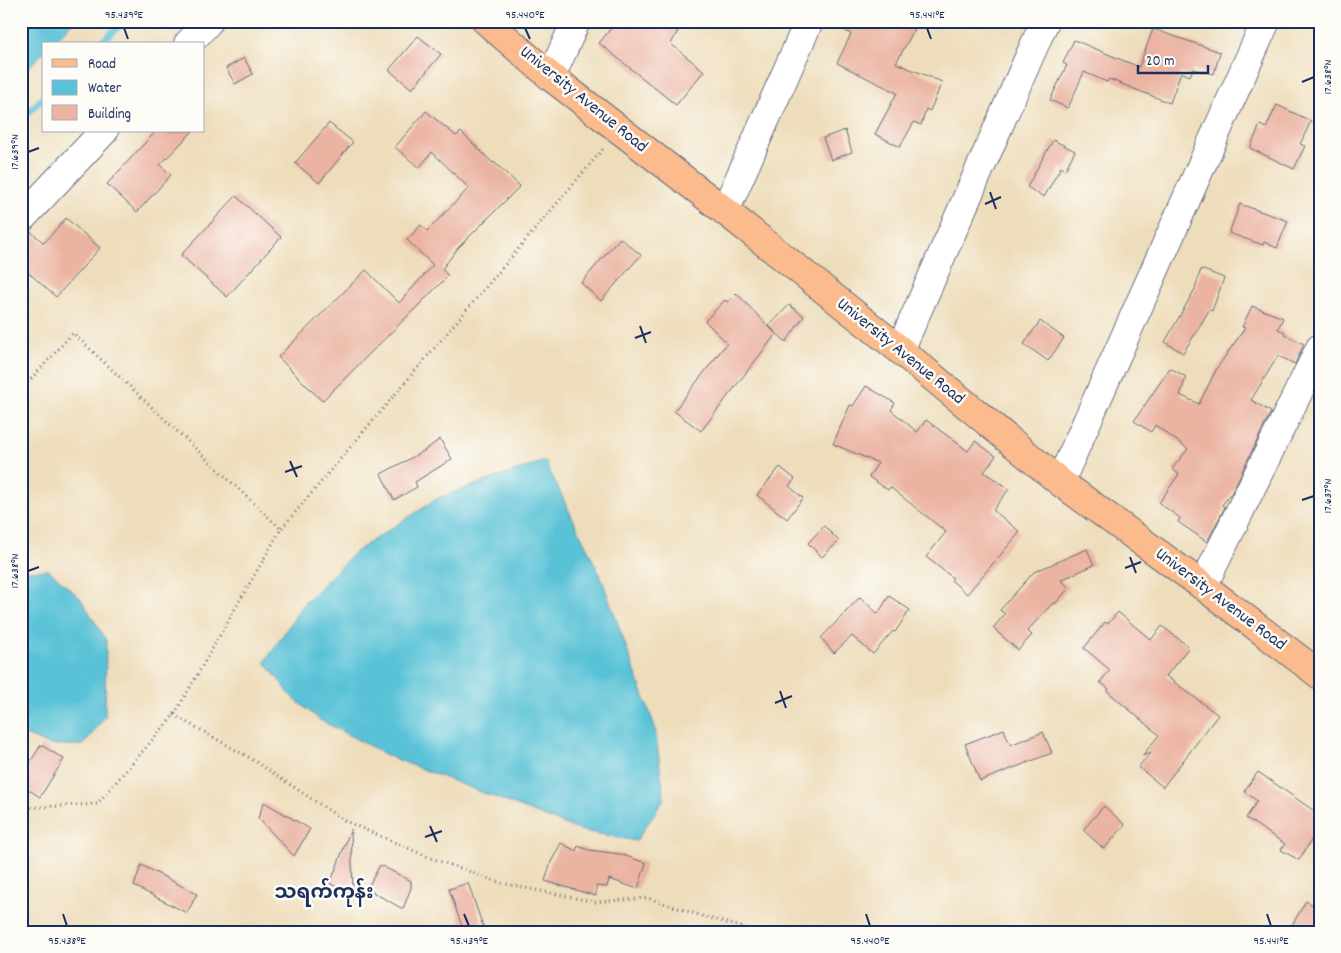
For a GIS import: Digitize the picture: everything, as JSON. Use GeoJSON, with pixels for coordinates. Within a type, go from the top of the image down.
{"type":"FeatureCollection","features":[{"type":"Feature","properties":{"kind":"main road","name":"University Avenue Road"},"geometry":{"type":"LineString","coordinates":[[486,21],[551,77],[726,211],[900,350],[1060,482],[1203,586],[1320,675]]}},
{"type":"Feature","properties":{"kind":"street"},"geometry":{"type":"LineString","coordinates":[[190,42],[209,21]]}},
{"type":"Feature","properties":{"kind":"street"},"geometry":{"type":"LineString","coordinates":[[551,77],[576,21]]}},
{"type":"Feature","properties":{"kind":"street"},"geometry":{"type":"LineString","coordinates":[[726,211],[809,21]]}},
{"type":"Feature","properties":{"kind":"street"},"geometry":{"type":"LineString","coordinates":[[900,350],[1045,21]]}},
{"type":"Feature","properties":{"kind":"street"},"geometry":{"type":"LineString","coordinates":[[1060,482],[1266,21]]}},
{"type":"Feature","properties":{"kind":"street"},"geometry":{"type":"LineString","coordinates":[[21,219],[103,132]]}},
{"type":"Feature","properties":{"kind":"street"},"geometry":{"type":"LineString","coordinates":[[1203,586],[1320,348]]}},
{"type":"Feature","properties":{"kind":"path"},"geometry":{"type":"LineString","coordinates":[[21,808],[97,804],[174,714],[281,529],[619,130]]}},
{"type":"Feature","properties":{"kind":"path"},"geometry":{"type":"LineString","coordinates":[[21,390],[73,333],[281,529]]}},
{"type":"Feature","properties":{"kind":"path"},"geometry":{"type":"LineString","coordinates":[[174,714],[250,758],[345,821],[430,858],[501,883],[595,902],[648,898],[758,932]]}},
{"type":"Feature","properties":{"kind":"water"},"geometry":{"type":"Polygon","coordinates":[[[21,21],[74,21],[54,42],[42,42],[42,54],[21,75],[21,21]]]}},
{"type":"Feature","properties":{"kind":"water"},"geometry":{"type":"Polygon","coordinates":[[[545,461],[601,577],[655,727],[664,799],[636,841],[579,830],[391,757],[320,720],[292,697],[265,662],[305,602],[355,552],[440,497],[545,461]]]}},
{"type":"Feature","properties":{"kind":"water"},"geometry":{"type":"Polygon","coordinates":[[[49,570],[81,599],[106,640],[105,717],[83,745],[49,745],[21,733],[21,571],[49,570]]]}},
{"type":"Feature","properties":{"kind":"building"},"geometry":{"type":"Polygon","coordinates":[[[617,21],[683,21],[671,44],[704,71],[676,105],[599,43],[617,21]]]}},
{"type":"Feature","properties":{"kind":"building"},"geometry":{"type":"Polygon","coordinates":[[[828,21],[919,21],[896,63],[942,82],[930,111],[926,109],[921,125],[914,122],[900,147],[875,134],[897,93],[837,63],[851,34],[828,21]]]}},
{"type":"Feature","properties":{"kind":"building"},"geometry":{"type":"Polygon","coordinates":[[[1153,29],[1220,52],[1214,74],[1193,69],[1190,76],[1181,72],[1170,103],[1109,79],[1107,82],[1084,72],[1068,108],[1050,100],[1067,65],[1063,63],[1074,40],[1139,67],[1153,29]]]}},
{"type":"Feature","properties":{"kind":"building"},"geometry":{"type":"Polygon","coordinates":[[[418,36],[441,54],[412,89],[389,70],[418,36]]]}},
{"type":"Feature","properties":{"kind":"building"},"geometry":{"type":"Polygon","coordinates":[[[244,58],[253,74],[235,84],[226,68],[244,58]]]}},
{"type":"Feature","properties":{"kind":"building"},"geometry":{"type":"Polygon","coordinates":[[[1277,105],[1311,121],[1300,144],[1305,146],[1294,169],[1250,148],[1260,125],[1266,128],[1277,105]]]}},
{"type":"Feature","properties":{"kind":"building"},"geometry":{"type":"Polygon","coordinates":[[[426,111],[456,136],[461,132],[520,186],[458,248],[442,269],[448,276],[322,401],[278,357],[366,270],[399,303],[433,265],[407,240],[421,225],[427,231],[469,188],[432,152],[419,168],[395,147],[426,111]]]}},
{"type":"Feature","properties":{"kind":"building"},"geometry":{"type":"Polygon","coordinates":[[[329,123],[353,142],[319,183],[295,163],[329,123]]]}},
{"type":"Feature","properties":{"kind":"building"},"geometry":{"type":"Polygon","coordinates":[[[845,130],[852,152],[831,160],[823,138],[845,130]]]}},
{"type":"Feature","properties":{"kind":"building"},"geometry":{"type":"Polygon","coordinates":[[[155,132],[192,132],[160,165],[171,175],[137,212],[107,184],[155,132]]]}},
{"type":"Feature","properties":{"kind":"building"},"geometry":{"type":"Polygon","coordinates":[[[1053,140],[1075,151],[1065,170],[1061,167],[1044,197],[1027,187],[1053,140]]]}},
{"type":"Feature","properties":{"kind":"building"},"geometry":{"type":"Polygon","coordinates":[[[236,196],[281,237],[227,297],[181,255],[236,196]]]}},
{"type":"Feature","properties":{"kind":"building"},"geometry":{"type":"Polygon","coordinates":[[[1240,204],[1288,221],[1277,248],[1264,242],[1263,245],[1229,233],[1240,204]]]}},
{"type":"Feature","properties":{"kind":"building"},"geometry":{"type":"Polygon","coordinates":[[[66,218],[100,248],[56,297],[21,266],[21,234],[30,231],[44,243],[66,218]]]}},
{"type":"Feature","properties":{"kind":"building"},"geometry":{"type":"Polygon","coordinates":[[[620,238],[641,255],[601,301],[581,283],[620,238]]]}},
{"type":"Feature","properties":{"kind":"building"},"geometry":{"type":"Polygon","coordinates":[[[1201,269],[1224,278],[1212,311],[1209,310],[1183,353],[1165,342],[1195,289],[1201,269]]]}},
{"type":"Feature","properties":{"kind":"building"},"geometry":{"type":"Polygon","coordinates":[[[736,293],[776,334],[701,431],[674,411],[727,343],[705,321],[725,300],[727,302],[736,293]]]}},
{"type":"Feature","properties":{"kind":"building"},"geometry":{"type":"Polygon","coordinates":[[[789,305],[804,316],[786,342],[769,326],[789,305]]]}},
{"type":"Feature","properties":{"kind":"building"},"geometry":{"type":"Polygon","coordinates":[[[1252,306],[1283,318],[1278,329],[1304,344],[1295,364],[1278,356],[1251,400],[1271,412],[1232,492],[1222,505],[1225,507],[1207,542],[1178,522],[1180,518],[1159,503],[1179,474],[1172,469],[1188,449],[1155,425],[1151,432],[1134,421],[1170,368],[1186,377],[1180,395],[1199,404],[1217,368],[1245,328],[1242,327],[1252,306]]]}},
{"type":"Feature","properties":{"kind":"building"},"geometry":{"type":"Polygon","coordinates":[[[1040,321],[1064,338],[1048,361],[1024,344],[1040,321]]]}},
{"type":"Feature","properties":{"kind":"building"},"geometry":{"type":"Polygon","coordinates":[[[866,386],[895,403],[891,410],[917,432],[926,420],[968,451],[975,441],[996,456],[984,472],[1009,489],[993,510],[1020,532],[967,594],[951,580],[953,578],[926,557],[946,532],[890,487],[888,490],[869,477],[878,463],[833,444],[850,405],[853,406],[866,386]]]}},
{"type":"Feature","properties":{"kind":"building"},"geometry":{"type":"Polygon","coordinates":[[[440,439],[452,459],[415,482],[417,487],[394,500],[381,474],[424,451],[440,439]]]}},
{"type":"Feature","properties":{"kind":"building"},"geometry":{"type":"Polygon","coordinates":[[[780,467],[795,479],[789,486],[803,498],[787,519],[757,495],[780,467]]]}},
{"type":"Feature","properties":{"kind":"building"},"geometry":{"type":"Polygon","coordinates":[[[824,526],[839,541],[822,557],[808,543],[824,526]]]}},
{"type":"Feature","properties":{"kind":"building"},"geometry":{"type":"Polygon","coordinates":[[[1087,549],[1094,565],[1061,580],[1069,588],[1027,631],[1032,635],[1018,650],[993,628],[1005,614],[1000,610],[1034,572],[1087,549]]]}},
{"type":"Feature","properties":{"kind":"building"},"geometry":{"type":"Polygon","coordinates":[[[889,596],[910,610],[895,632],[893,631],[873,654],[852,636],[834,653],[821,638],[860,597],[878,614],[889,596]]]}},
{"type":"Feature","properties":{"kind":"building"},"geometry":{"type":"Polygon","coordinates":[[[1118,612],[1151,640],[1162,626],[1189,647],[1166,676],[1218,715],[1163,787],[1138,767],[1151,753],[1142,756],[1159,735],[1107,691],[1109,689],[1100,682],[1110,670],[1084,648],[1105,622],[1108,624],[1118,612]]]}},
{"type":"Feature","properties":{"kind":"building"},"geometry":{"type":"Polygon","coordinates":[[[1004,729],[1010,745],[1043,732],[1052,753],[980,781],[965,744],[1004,729]]]}},
{"type":"Feature","properties":{"kind":"building"},"geometry":{"type":"Polygon","coordinates":[[[41,745],[64,759],[40,797],[21,785],[21,776],[41,745]]]}},
{"type":"Feature","properties":{"kind":"building"},"geometry":{"type":"Polygon","coordinates":[[[1258,772],[1320,815],[1320,822],[1313,832],[1315,834],[1299,860],[1281,850],[1285,844],[1246,818],[1257,801],[1244,791],[1258,772]]]}},
{"type":"Feature","properties":{"kind":"building"},"geometry":{"type":"Polygon","coordinates":[[[264,802],[310,829],[294,856],[258,818],[264,802]]]}},
{"type":"Feature","properties":{"kind":"building"},"geometry":{"type":"Polygon","coordinates":[[[1104,806],[1125,825],[1104,849],[1083,830],[1104,806]]]}},
{"type":"Feature","properties":{"kind":"building"},"geometry":{"type":"Polygon","coordinates":[[[351,829],[353,893],[330,884],[351,829]]]}},
{"type":"Feature","properties":{"kind":"building"},"geometry":{"type":"Polygon","coordinates":[[[561,843],[576,851],[578,846],[589,850],[620,854],[646,863],[638,889],[609,879],[607,887],[596,886],[596,896],[545,881],[551,862],[561,843]]]}},
{"type":"Feature","properties":{"kind":"building"},"geometry":{"type":"Polygon","coordinates":[[[141,865],[197,894],[187,913],[134,886],[141,865]]]}},
{"type":"Feature","properties":{"kind":"building"},"geometry":{"type":"Polygon","coordinates":[[[380,865],[411,881],[411,888],[403,909],[367,889],[380,865]]]}},
{"type":"Feature","properties":{"kind":"building"},"geometry":{"type":"Polygon","coordinates":[[[468,883],[485,932],[464,932],[449,889],[468,883]]]}},
{"type":"Feature","properties":{"kind":"building"},"geometry":{"type":"Polygon","coordinates":[[[1306,901],[1320,909],[1320,924],[1315,932],[1288,932],[1306,901]]]}},
{"type":"Feature","properties":{"kind":"waterway"},"geometry":{"type":"LineString","coordinates":[[102,42],[124,21]]}},
{"type":"Feature","properties":{"kind":"waterway"},"geometry":{"type":"LineString","coordinates":[[21,119],[42,99]]}},
{"type":"Feature","properties":{"kind":"district","name":"သရက်ကုန်း"},"geometry":{"type":"Point","coordinates":[324,894]}}]}
